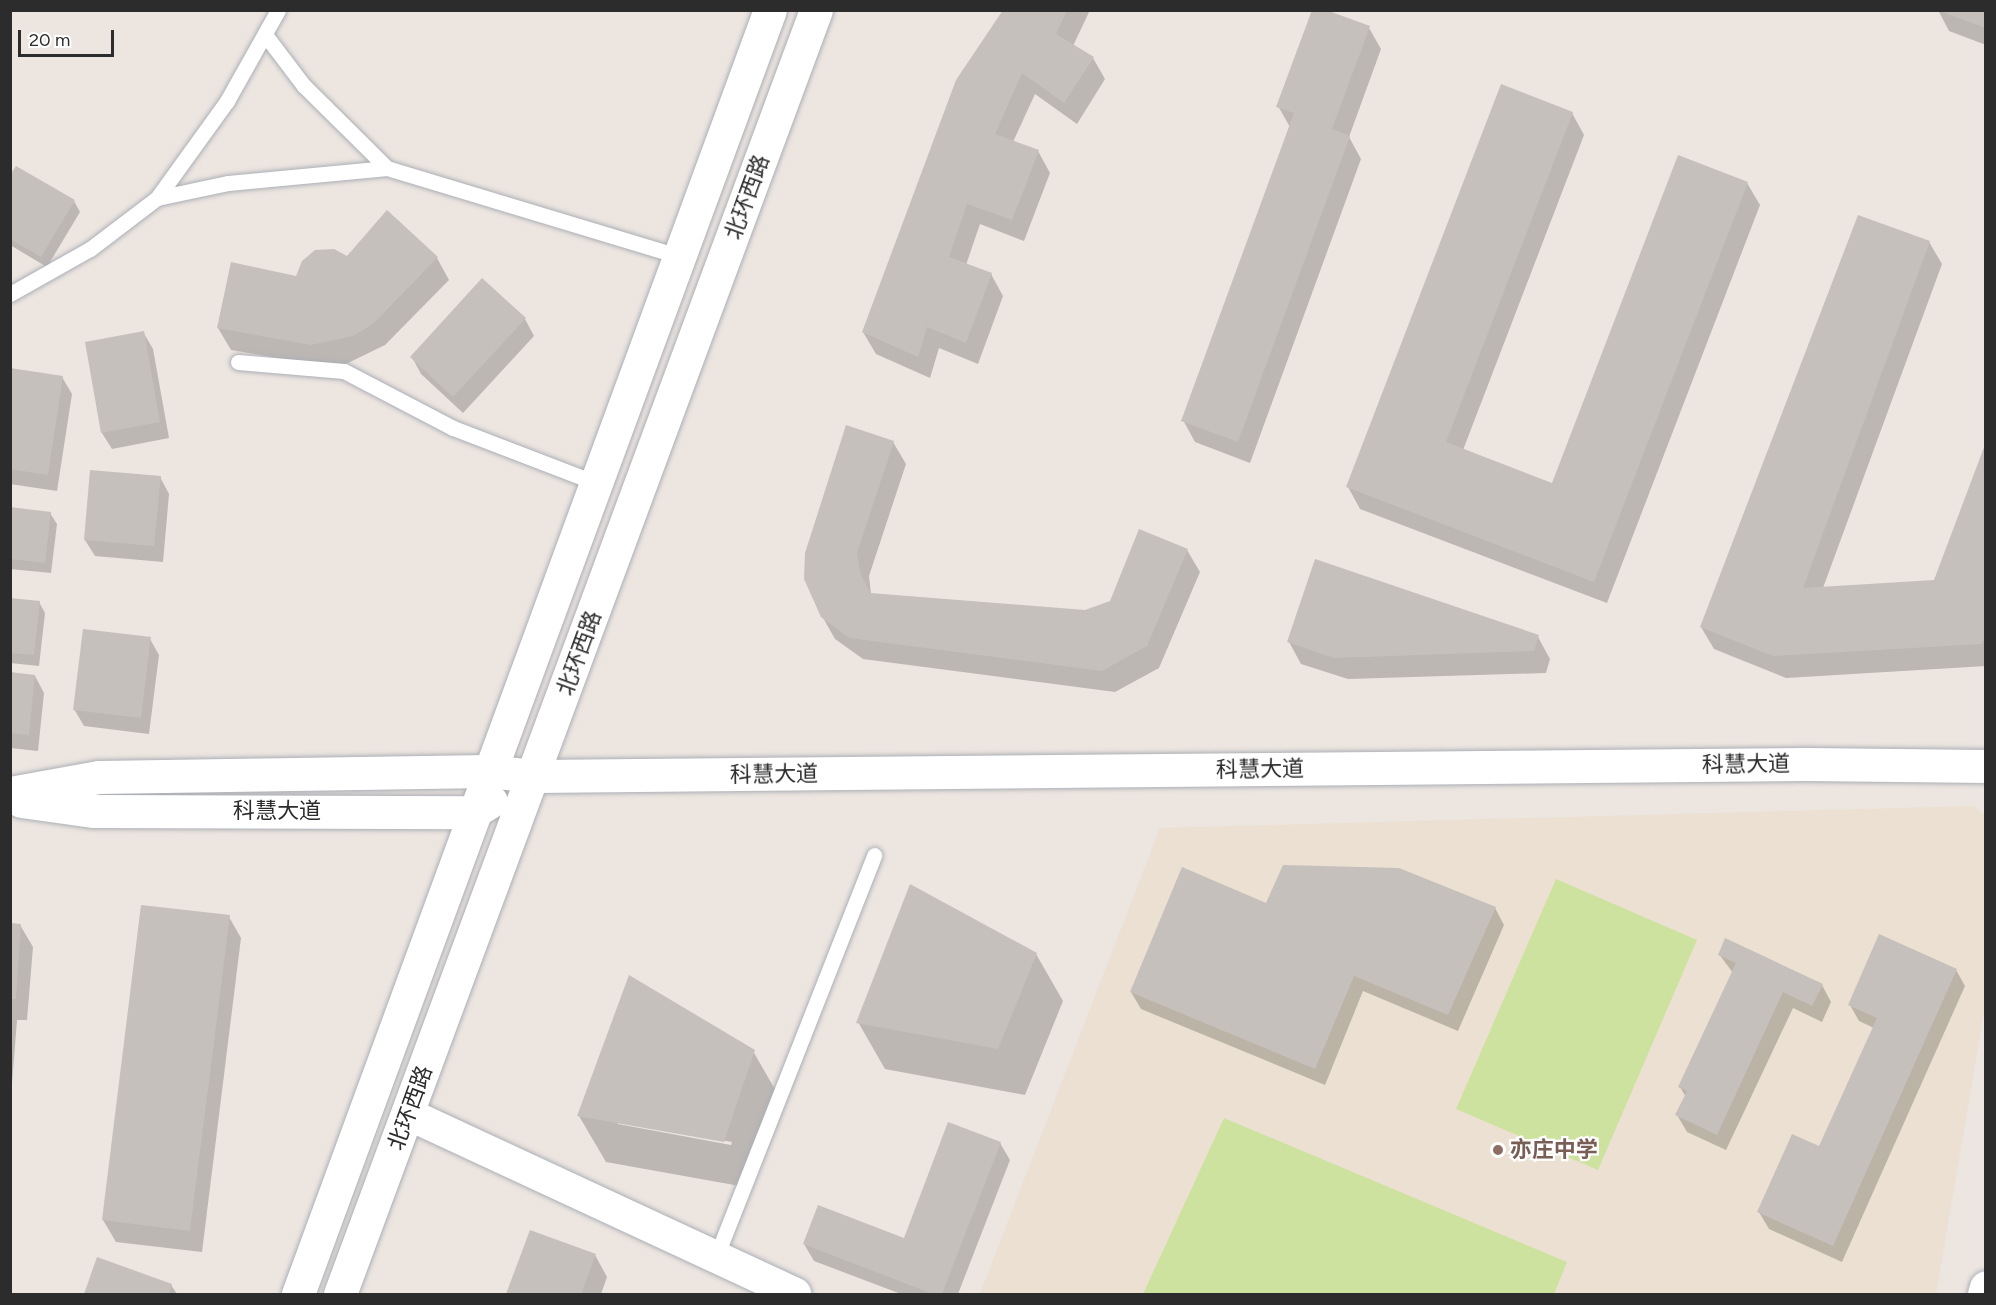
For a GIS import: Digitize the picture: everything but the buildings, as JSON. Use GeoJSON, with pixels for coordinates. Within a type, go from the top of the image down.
{"type":"FeatureCollection","features":[{"type":"Feature","properties":{"kind":"street","name":"北环西路"},"geometry":{"type":"LineString","coordinates":[[298,1294],[594,482],[770,10]]}},
{"type":"Feature","properties":{"kind":"street","name":"北环西路"},"geometry":{"type":"LineString","coordinates":[[340,1294],[534,776],[816,10]]}},
{"type":"Feature","properties":{"kind":"street","name":"科慧大道"},"geometry":{"type":"LineString","coordinates":[[10,793],[99,777],[488,771],[534,776],[1806,764],[1986,766]]}},
{"type":"Feature","properties":{"kind":"street"},"geometry":{"type":"LineString","coordinates":[[473,812],[534,776]]}},
{"type":"Feature","properties":{"kind":"street","name":"科慧大道"},"geometry":{"type":"LineString","coordinates":[[10,799],[94,811],[473,812]]}},
{"type":"Feature","properties":{"kind":"street"},"geometry":{"type":"LineString","coordinates":[[408,1114],[795,1294]]}},
{"type":"Feature","properties":{"kind":"street"},"geometry":{"type":"LineString","coordinates":[[1984,1294],[1986,1287]]}},
{"type":"Feature","properties":{"kind":"lane"},"geometry":{"type":"LineString","coordinates":[[10,294],[90,249],[157,198],[227,101],[267,36],[278,10]]}},
{"type":"Feature","properties":{"kind":"lane"},"geometry":{"type":"LineString","coordinates":[[267,36],[303,86],[387,168]]}},
{"type":"Feature","properties":{"kind":"lane"},"geometry":{"type":"LineString","coordinates":[[157,198],[228,183],[387,168],[679,256]]}},
{"type":"Feature","properties":{"kind":"lane"},"geometry":{"type":"LineString","coordinates":[[238,362],[344,372],[453,428],[594,482]]}},
{"type":"Feature","properties":{"kind":"lane"},"geometry":{"type":"LineString","coordinates":[[716,1257],[874,855]]}},
{"type":"Feature","properties":{"kind":"shaded area","name":"亦庄中学"},"geometry":{"type":"Polygon","coordinates":[[[1973,806],[1985,815],[1985,1006],[1936,1294],[980,1294],[1160,828],[1973,806]]]}},
{"type":"Feature","properties":{"kind":"green space"},"geometry":{"type":"Polygon","coordinates":[[[1556,879],[1697,940],[1598,1170],[1456,1109],[1556,879]]]}},
{"type":"Feature","properties":{"kind":"green space"},"geometry":{"type":"Polygon","coordinates":[[[1224,1118],[1567,1262],[1554,1294],[1143,1294],[1224,1118]]]}},
{"type":"Feature","properties":{"kind":"place","name":"亦庄中学"},"geometry":{"type":"Point","coordinates":[1498,1150]}}]}
